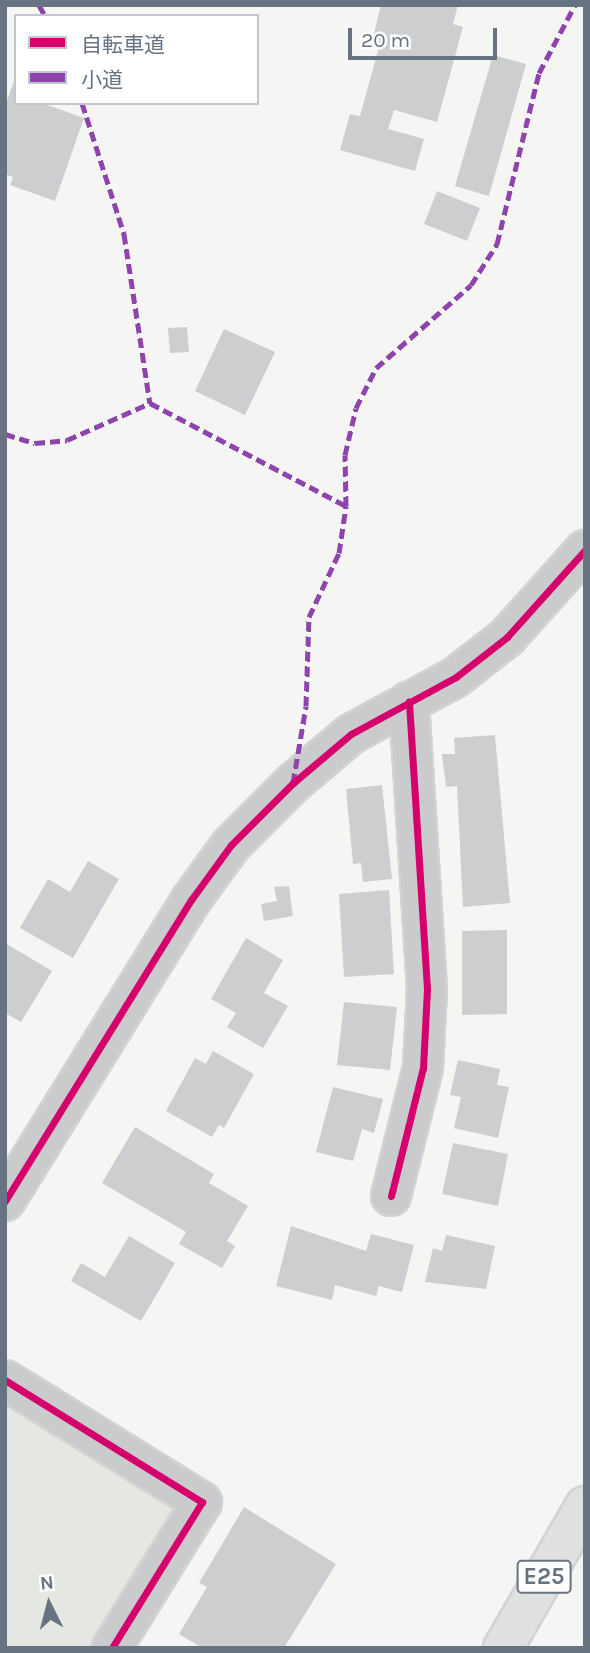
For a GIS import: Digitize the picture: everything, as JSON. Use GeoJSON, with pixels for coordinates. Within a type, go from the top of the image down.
{"type":"FeatureCollection","features":[{"type":"Feature","properties":{"kind":"highway","name":"E25"},"geometry":{"type":"LineString","coordinates":[[503,1648],[585,1506]]}},
{"type":"Feature","properties":{"kind":"street"},"geometry":{"type":"LineString","coordinates":[[5,1201],[191,900],[231,845],[293,783],[351,734],[456,677],[507,637],[585,550]]}},
{"type":"Feature","properties":{"kind":"street"},"geometry":{"type":"LineString","coordinates":[[391,1196],[423,1068],[427,989],[409,702]]}},
{"type":"Feature","properties":{"kind":"street"},"geometry":{"type":"LineString","coordinates":[[5,1380],[202,1502],[112,1648]]}},
{"type":"Feature","properties":{"kind":"shaded area"},"geometry":{"type":"Polygon","coordinates":[[[5,1400],[183,1507],[96,1648],[5,1648],[5,1400]]]}},
{"type":"Feature","properties":{"kind":"building"},"geometry":{"type":"Polygon","coordinates":[[[381,5],[458,5],[453,24],[463,27],[437,122],[394,110],[388,129],[424,139],[415,171],[340,150],[350,114],[360,116],[380,43],[372,41],[381,5]]]}},
{"type":"Feature","properties":{"kind":"building"},"geometry":{"type":"Polygon","coordinates":[[[493,55],[526,64],[489,196],[455,186],[493,55]]]}},
{"type":"Feature","properties":{"kind":"building"},"geometry":{"type":"Polygon","coordinates":[[[14,81],[14,105],[48,105],[84,118],[55,201],[10,185],[13,177],[5,174],[5,106],[14,81]]]}},
{"type":"Feature","properties":{"kind":"building"},"geometry":{"type":"Polygon","coordinates":[[[437,191],[480,208],[467,241],[424,224],[437,191]]]}},
{"type":"Feature","properties":{"kind":"building"},"geometry":{"type":"Polygon","coordinates":[[[187,327],[189,352],[170,353],[168,328],[187,327]]]}},
{"type":"Feature","properties":{"kind":"building"},"geometry":{"type":"Polygon","coordinates":[[[224,329],[275,352],[245,415],[195,391],[224,329]]]}},
{"type":"Feature","properties":{"kind":"building"},"geometry":{"type":"Polygon","coordinates":[[[495,735],[510,903],[463,907],[457,786],[446,787],[442,754],[455,754],[454,738],[495,735]]]}},
{"type":"Feature","properties":{"kind":"building"},"geometry":{"type":"Polygon","coordinates":[[[382,785],[392,879],[363,882],[361,863],[353,864],[346,789],[382,785]]]}},
{"type":"Feature","properties":{"kind":"building"},"geometry":{"type":"Polygon","coordinates":[[[88,861],[119,879],[73,958],[20,928],[48,879],[70,892],[88,861]]]}},
{"type":"Feature","properties":{"kind":"building"},"geometry":{"type":"Polygon","coordinates":[[[289,886],[293,916],[264,921],[261,904],[277,901],[274,887],[289,886]]]}},
{"type":"Feature","properties":{"kind":"building"},"geometry":{"type":"Polygon","coordinates":[[[389,890],[394,974],[344,977],[339,894],[389,890]]]}},
{"type":"Feature","properties":{"kind":"building"},"geometry":{"type":"Polygon","coordinates":[[[507,930],[507,1014],[462,1015],[462,931],[507,930]]]}},
{"type":"Feature","properties":{"kind":"building"},"geometry":{"type":"Polygon","coordinates":[[[246,938],[283,960],[264,993],[288,1006],[263,1048],[227,1027],[236,1013],[211,999],[246,938]]]}},
{"type":"Feature","properties":{"kind":"building"},"geometry":{"type":"Polygon","coordinates":[[[5,943],[52,971],[21,1022],[5,1013],[5,943]]]}},
{"type":"Feature","properties":{"kind":"building"},"geometry":{"type":"Polygon","coordinates":[[[344,1002],[397,1007],[390,1070],[337,1065],[344,1002]]]}},
{"type":"Feature","properties":{"kind":"building"},"geometry":{"type":"Polygon","coordinates":[[[213,1051],[254,1074],[224,1128],[219,1125],[212,1137],[166,1111],[195,1058],[206,1064],[213,1051]]]}},
{"type":"Feature","properties":{"kind":"building"},"geometry":{"type":"Polygon","coordinates":[[[458,1060],[500,1069],[497,1085],[509,1087],[498,1138],[454,1128],[461,1097],[450,1095],[458,1060]]]}},
{"type":"Feature","properties":{"kind":"building"},"geometry":{"type":"Polygon","coordinates":[[[333,1087],[383,1099],[374,1133],[362,1129],[353,1161],[316,1152],[333,1087]]]}},
{"type":"Feature","properties":{"kind":"building"},"geometry":{"type":"Polygon","coordinates":[[[135,1127],[214,1174],[209,1183],[248,1206],[227,1241],[235,1246],[222,1268],[179,1244],[186,1232],[102,1183],[135,1127]]]}},
{"type":"Feature","properties":{"kind":"building"},"geometry":{"type":"Polygon","coordinates":[[[453,1143],[508,1154],[498,1206],[442,1194],[453,1143]]]}},
{"type":"Feature","properties":{"kind":"building"},"geometry":{"type":"Polygon","coordinates":[[[291,1226],[366,1251],[371,1234],[414,1245],[402,1292],[379,1286],[376,1296],[335,1285],[332,1300],[276,1286],[291,1226]]]}},
{"type":"Feature","properties":{"kind":"building"},"geometry":{"type":"Polygon","coordinates":[[[446,1235],[495,1246],[486,1289],[425,1282],[433,1248],[442,1251],[446,1235]]]}},
{"type":"Feature","properties":{"kind":"building"},"geometry":{"type":"Polygon","coordinates":[[[129,1236],[175,1263],[141,1321],[71,1281],[81,1263],[105,1277],[129,1236]]]}},
{"type":"Feature","properties":{"kind":"building"},"geometry":{"type":"Polygon","coordinates":[[[244,1507],[336,1564],[284,1648],[202,1648],[179,1634],[207,1587],[199,1583],[244,1507]]]}},
{"type":"Feature","properties":{"kind":"marked path"},"geometry":{"type":"LineString","coordinates":[[39,5],[44,14]]}},
{"type":"Feature","properties":{"kind":"marked path"},"geometry":{"type":"LineString","coordinates":[[293,783],[306,706],[309,617],[339,553],[346,506],[345,455],[356,408],[376,368],[471,285],[497,244],[539,73],[575,5]]}},
{"type":"Feature","properties":{"kind":"marked path"},"geometry":{"type":"LineString","coordinates":[[83,105],[124,234],[150,403],[346,506]]}},
{"type":"Feature","properties":{"kind":"marked path"},"geometry":{"type":"LineString","coordinates":[[5,434],[35,443],[67,440],[150,403]]}},
{"type":"Feature","properties":{"kind":"cycle path"},"geometry":{"type":"LineString","coordinates":[[5,1201],[191,900],[231,845],[293,783],[351,734],[456,677],[507,637],[585,550]]}},
{"type":"Feature","properties":{"kind":"cycle path"},"geometry":{"type":"LineString","coordinates":[[391,1196],[423,1068],[427,989],[409,702]]}},
{"type":"Feature","properties":{"kind":"cycle path"},"geometry":{"type":"LineString","coordinates":[[5,1380],[202,1502],[112,1648]]}}]}
